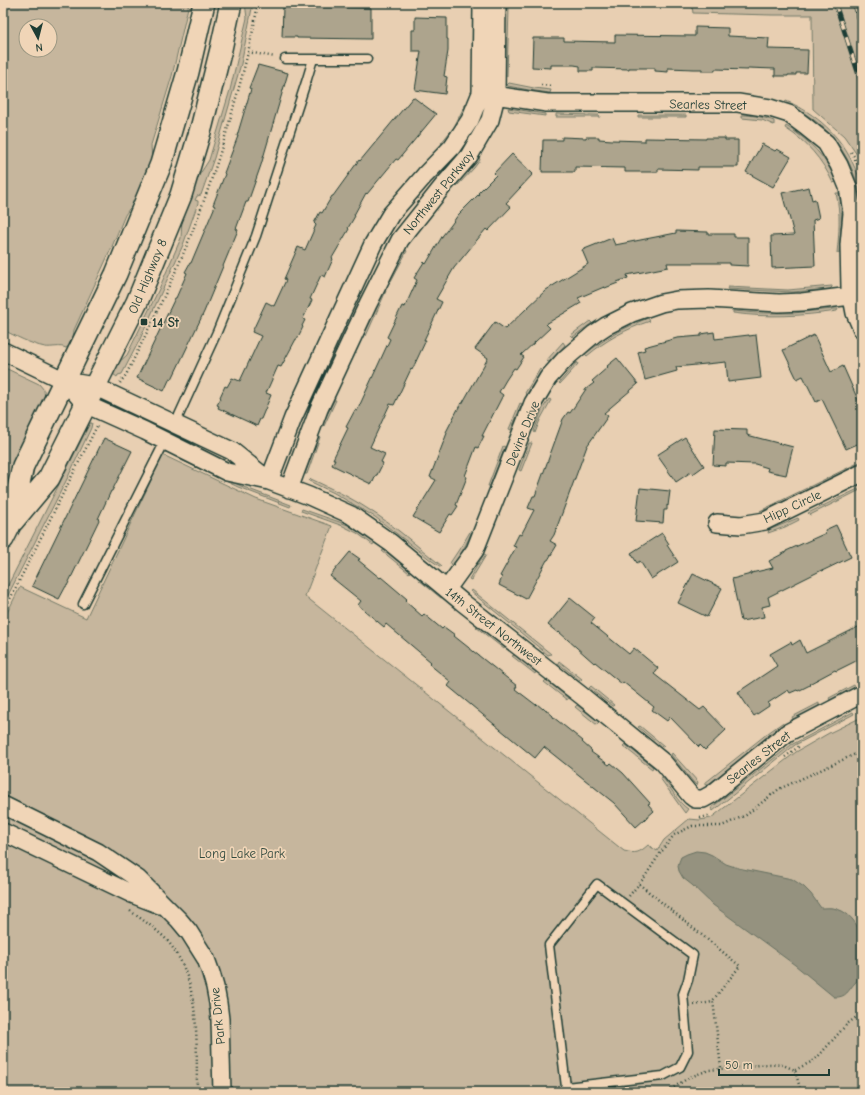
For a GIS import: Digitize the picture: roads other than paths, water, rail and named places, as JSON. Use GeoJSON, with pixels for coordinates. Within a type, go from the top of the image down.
{"type":"FeatureCollection","features":[{"type":"Feature","properties":{"kind":"street","name":"Old Highway 8"},"geometry":{"type":"LineString","coordinates":[[6,532],[23,466],[116,274],[161,164],[188,72],[204,3]]}},
{"type":"Feature","properties":{"kind":"street","name":"Old Highway 8"},"geometry":{"type":"LineString","coordinates":[[6,532],[49,478],[137,302],[181,195],[204,118],[231,3]]}},
{"type":"Feature","properties":{"kind":"street","name":"Northwest Parkway"},"geometry":{"type":"LineString","coordinates":[[289,489],[319,409],[400,240],[469,156],[490,120],[482,3]]}},
{"type":"Feature","properties":{"kind":"street","name":"Northwest Parkway"},"geometry":{"type":"LineString","coordinates":[[269,481],[293,418],[373,244],[391,214],[452,147],[488,95],[497,3]]}},
{"type":"Feature","properties":{"kind":"street","name":"Searles Street"},"geometry":{"type":"LineString","coordinates":[[488,95],[548,103],[738,102],[770,108],[789,114],[806,126],[826,144],[839,165],[848,187],[852,213],[849,245],[849,277],[855,313],[862,329]]}},
{"type":"Feature","properties":{"kind":"street"},"geometry":{"type":"LineString","coordinates":[[359,274],[378,284]]}},
{"type":"Feature","properties":{"kind":"street","name":"Devine Drive"},"geometry":{"type":"LineString","coordinates":[[447,589],[475,550],[533,403],[548,378],[566,358],[594,334],[632,313],[661,303],[677,300],[709,299],[779,303],[802,302],[851,296]]}},
{"type":"Feature","properties":{"kind":"street","name":"14th Street Northwest"},"geometry":{"type":"LineString","coordinates":[[3,351],[65,381],[165,441],[227,472],[269,481],[351,515],[391,543],[663,762],[688,793],[695,799],[699,799]]}},
{"type":"Feature","properties":{"kind":"street","name":"14th Street Northwest"},"geometry":{"type":"LineString","coordinates":[[90,395],[175,424],[232,451],[269,481]]}},
{"type":"Feature","properties":{"kind":"street"},"geometry":{"type":"LineString","coordinates":[[165,441],[175,424]]}},
{"type":"Feature","properties":{"kind":"street","name":"Hipp Circle"},"geometry":{"type":"LineString","coordinates":[[717,524],[741,525],[765,521],[862,473]]}},
{"type":"Feature","properties":{"kind":"street","name":"Searles Street"},"geometry":{"type":"LineString","coordinates":[[699,799],[706,798],[712,794],[787,733],[862,694]]}},
{"type":"Feature","properties":{"kind":"street"},"geometry":{"type":"LineString","coordinates":[[3,832],[8,807]]}},
{"type":"Feature","properties":{"kind":"street","name":"Park Drive"},"geometry":{"type":"LineString","coordinates":[[8,807],[98,852],[138,879],[190,932],[206,959],[218,1003],[220,1019],[222,1092]]}},
{"type":"Feature","properties":{"kind":"street","name":"Park Drive"},"geometry":{"type":"LineString","coordinates":[[3,832],[132,894],[165,907]]}},
{"type":"Feature","properties":{"kind":"street"},"geometry":{"type":"LineString","coordinates":[[74,867],[85,845]]}},
{"type":"Feature","properties":{"kind":"lane"},"geometry":{"type":"LineString","coordinates":[[285,58],[367,59]]}},
{"type":"Feature","properties":{"kind":"lane"},"geometry":{"type":"LineString","coordinates":[[175,424],[217,332],[256,236],[308,79],[312,59]]}},
{"type":"Feature","properties":{"kind":"lane"},"geometry":{"type":"LineString","coordinates":[[83,604],[165,441]]}},
{"type":"Feature","properties":{"kind":"lane"},"geometry":{"type":"LineString","coordinates":[[597,884],[693,955],[688,980],[683,994],[688,1051],[680,1067],[663,1076],[609,1083],[566,1087],[549,945],[597,884]]}},
{"type":"Feature","properties":{"kind":"lane"},"geometry":{"type":"LineString","coordinates":[[609,1083],[610,1092]]}},
{"type":"Feature","properties":{"kind":"railway"},"geometry":{"type":"LineString","coordinates":[[835,3],[862,85]]}},
{"type":"Feature","properties":{"kind":"railway"},"geometry":{"type":"LineString","coordinates":[[854,3],[862,27]]}},
{"type":"Feature","properties":{"kind":"place","name":"14 St"},"geometry":{"type":"Point","coordinates":[144,322]}},
{"type":"Feature","properties":{"kind":"park label","name":"Long Lake Park"},"geometry":{"type":"Point","coordinates":[242,853]}}]}
